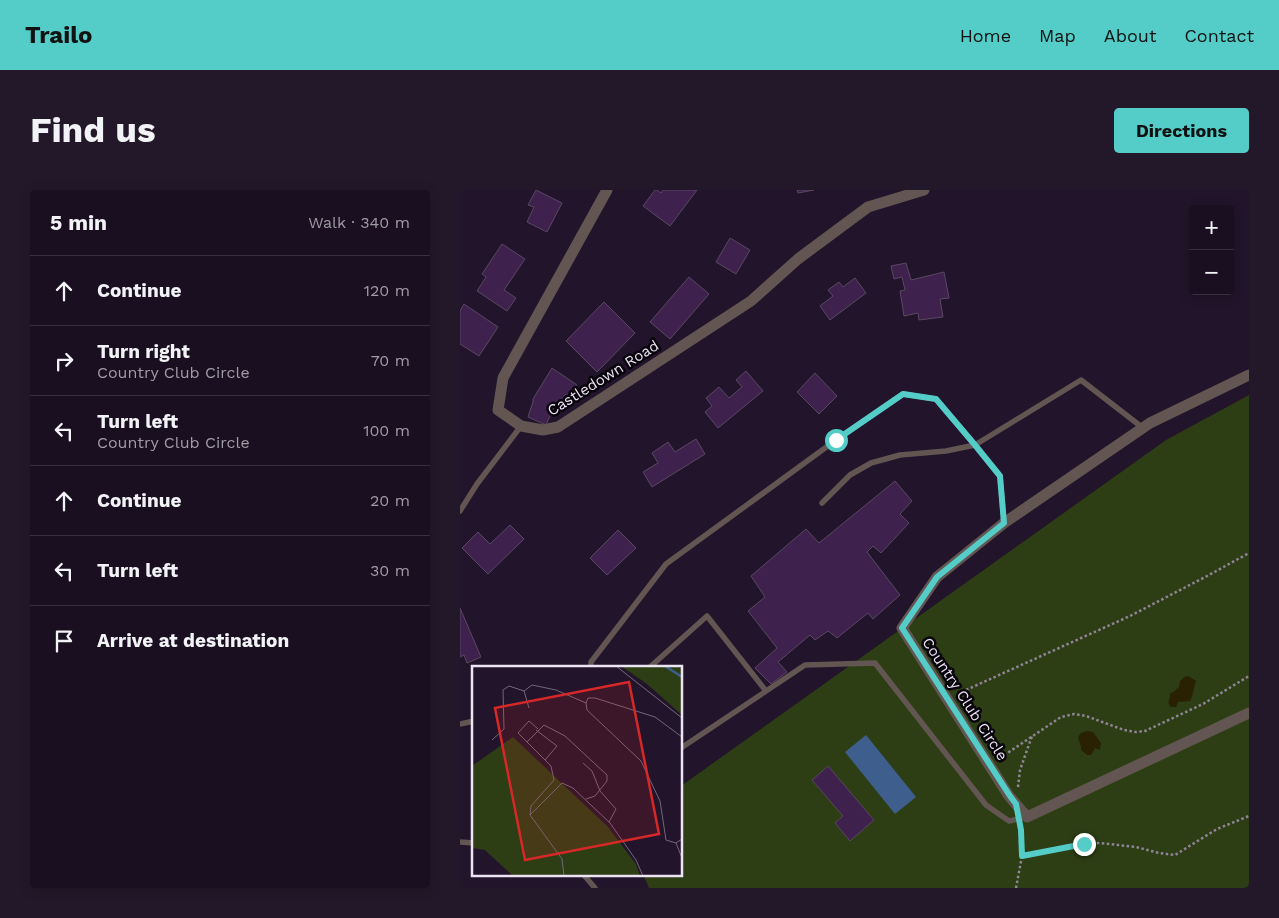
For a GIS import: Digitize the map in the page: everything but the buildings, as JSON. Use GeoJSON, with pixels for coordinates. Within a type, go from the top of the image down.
{"type":"FeatureCollection","features":[{"type":"Feature","properties":{"kind":"street","name":"Castledown Road"},"geometry":{"type":"LineString","coordinates":[[607,190],[503,378],[498,410],[521,426],[543,430],[558,427],[751,301],[798,259],[868,207],[924,190]]}},
{"type":"Feature","properties":{"kind":"street","name":"Country Club Circle"},"geometry":{"type":"LineString","coordinates":[[1023,818],[1016,804],[902,628],[937,577],[1004,523],[1150,423],[1249,375]]}},
{"type":"Feature","properties":{"kind":"street"},"geometry":{"type":"LineString","coordinates":[[1023,818],[1249,713]]}},
{"type":"Feature","properties":{"kind":"lane"},"geometry":{"type":"LineString","coordinates":[[822,503],[850,475],[871,463],[900,455],[946,451],[975,445],[1081,380],[1143,428]]}},
{"type":"Feature","properties":{"kind":"lane"},"geometry":{"type":"LineString","coordinates":[[591,666],[592,662],[666,564],[836,440],[903,394],[936,399],[1000,476],[1004,523]]}},
{"type":"Feature","properties":{"kind":"lane"},"geometry":{"type":"LineString","coordinates":[[460,511],[477,484],[521,426]]}},
{"type":"Feature","properties":{"kind":"lane"},"geometry":{"type":"LineString","coordinates":[[651,666],[707,616],[766,691]]}},
{"type":"Feature","properties":{"kind":"lane"},"geometry":{"type":"LineString","coordinates":[[682,747],[805,665],[875,663],[986,804],[1009,822],[1023,818]]}},
{"type":"Feature","properties":{"kind":"lane"},"geometry":{"type":"LineString","coordinates":[[584,876],[595,888]]}},
{"type":"Feature","properties":{"kind":"path"},"geometry":{"type":"LineString","coordinates":[[947,698],[1130,616],[1249,553]]}},
{"type":"Feature","properties":{"kind":"path"},"geometry":{"type":"LineString","coordinates":[[990,766],[1062,717],[1074,714],[1086,716],[1124,730],[1136,732],[1145,730],[1203,704],[1249,676]]}},
{"type":"Feature","properties":{"kind":"path"},"geometry":{"type":"LineString","coordinates":[[1016,804],[1020,770],[1032,736]]}},
{"type":"Feature","properties":{"kind":"path"},"geometry":{"type":"LineString","coordinates":[[1022,856],[1084,844],[1100,843],[1136,847],[1175,855],[1217,829],[1249,816]]}},
{"type":"Feature","properties":{"kind":"path"},"geometry":{"type":"LineString","coordinates":[[1016,888],[1022,856],[1021,830],[1023,818]]}},
{"type":"Feature","properties":{"kind":"green space"},"geometry":{"type":"Polygon","coordinates":[[[1249,395],[1249,888],[649,888],[644,876],[682,876],[682,785],[1166,440],[1249,395]]]}},
{"type":"Feature","properties":{"kind":"sand"},"geometry":{"type":"Polygon","coordinates":[[[1186,676],[1196,681],[1191,699],[1190,701],[1178,702],[1176,707],[1171,707],[1169,694],[1179,687],[1180,681],[1186,676]]]}},
{"type":"Feature","properties":{"kind":"sand"},"geometry":{"type":"Polygon","coordinates":[[[1093,732],[1101,743],[1100,750],[1095,748],[1091,755],[1087,755],[1081,750],[1078,737],[1081,733],[1093,732]]]}},
{"type":"Feature","properties":{"kind":"water"},"geometry":{"type":"Polygon","coordinates":[[[866,735],[916,797],[895,814],[845,752],[866,735]]]}},
{"type":"Feature","properties":{"kind":"route"},"geometry":{"type":"LineString","coordinates":[[836,440],[903,394],[936,399],[1000,476],[1004,523],[937,577],[902,628],[1016,804],[1021,830],[1022,856],[1084,844]]}}]}
